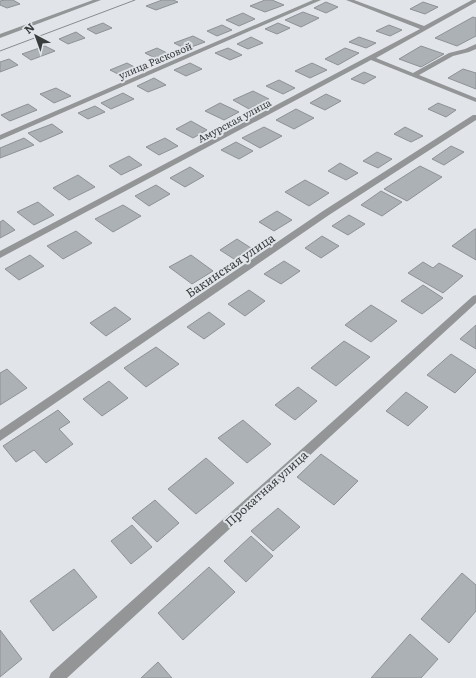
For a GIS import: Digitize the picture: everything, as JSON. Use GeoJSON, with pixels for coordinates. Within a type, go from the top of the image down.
{"type":"FeatureCollection","features":[{"type":"Feature","properties":{"kind":"street"},"geometry":{"type":"LineString","coordinates":[[0,36],[98,0]]}},
{"type":"Feature","properties":{"kind":"street","name":"улица Расковой"},"geometry":{"type":"LineString","coordinates":[[0,138],[318,0]]}},
{"type":"Feature","properties":{"kind":"street"},"geometry":{"type":"LineString","coordinates":[[349,0],[424,28]]}},
{"type":"Feature","properties":{"kind":"street","name":"Амурская улица"},"geometry":{"type":"LineString","coordinates":[[0,255],[371,58],[476,0]]}},
{"type":"Feature","properties":{"kind":"street"},"geometry":{"type":"LineString","coordinates":[[414,75],[451,54],[476,46]]}},
{"type":"Feature","properties":{"kind":"street"},"geometry":{"type":"LineString","coordinates":[[371,58],[476,100]]}},
{"type":"Feature","properties":{"kind":"street","name":"Бакинская улица"},"geometry":{"type":"LineString","coordinates":[[0,436],[326,213],[476,117]]}},
{"type":"Feature","properties":{"kind":"street","name":"Прокатная улица"},"geometry":{"type":"LineString","coordinates":[[56,678],[476,298]]}},
{"type":"Feature","properties":{"kind":"building"},"geometry":{"type":"Polygon","coordinates":[[[13,0],[20,4],[7,8],[0,5],[0,1],[13,0]]]}},
{"type":"Feature","properties":{"kind":"building"},"geometry":{"type":"Polygon","coordinates":[[[162,0],[173,0],[178,2],[156,10],[146,6],[162,0]]]}},
{"type":"Feature","properties":{"kind":"building"},"geometry":{"type":"Polygon","coordinates":[[[265,0],[272,0],[284,5],[265,12],[250,6],[265,0]]]}},
{"type":"Feature","properties":{"kind":"building"},"geometry":{"type":"Polygon","coordinates":[[[326,2],[338,7],[326,13],[314,8],[326,2]]]}},
{"type":"Feature","properties":{"kind":"building"},"geometry":{"type":"Polygon","coordinates":[[[423,2],[438,7],[425,14],[410,9],[423,2]]]}},
{"type":"Feature","properties":{"kind":"building"},"geometry":{"type":"Polygon","coordinates":[[[303,12],[319,18],[301,27],[285,20],[303,12]]]}},
{"type":"Feature","properties":{"kind":"building"},"geometry":{"type":"Polygon","coordinates":[[[243,13],[255,19],[239,26],[226,20],[243,13]]]}},
{"type":"Feature","properties":{"kind":"building"},"geometry":{"type":"Polygon","coordinates":[[[473,17],[476,18],[476,36],[457,46],[435,38],[473,17]]]}},
{"type":"Feature","properties":{"kind":"building"},"geometry":{"type":"Polygon","coordinates":[[[103,23],[112,28],[96,34],[87,29],[103,23]]]}},
{"type":"Feature","properties":{"kind":"building"},"geometry":{"type":"Polygon","coordinates":[[[278,23],[290,28],[277,34],[265,29],[278,23]]]}},
{"type":"Feature","properties":{"kind":"building"},"geometry":{"type":"Polygon","coordinates":[[[222,25],[232,30],[217,36],[207,31],[222,25]]]}},
{"type":"Feature","properties":{"kind":"building"},"geometry":{"type":"Polygon","coordinates":[[[389,25],[402,30],[390,36],[376,31],[389,25]]]}},
{"type":"Feature","properties":{"kind":"building"},"geometry":{"type":"Polygon","coordinates":[[[76,32],[85,38],[68,44],[59,39],[76,32]]]}},
{"type":"Feature","properties":{"kind":"building"},"geometry":{"type":"Polygon","coordinates":[[[193,36],[205,42],[186,49],[174,43],[193,36]]]}},
{"type":"Feature","properties":{"kind":"building"},"geometry":{"type":"Polygon","coordinates":[[[251,37],[263,43],[248,49],[237,44],[251,37]]]}},
{"type":"Feature","properties":{"kind":"building"},"geometry":{"type":"Polygon","coordinates":[[[359,37],[376,43],[366,48],[349,42],[359,37]]]}},
{"type":"Feature","properties":{"kind":"building"},"geometry":{"type":"Polygon","coordinates":[[[45,46],[55,51],[31,60],[22,54],[45,46]]]}},
{"type":"Feature","properties":{"kind":"building"},"geometry":{"type":"Polygon","coordinates":[[[421,46],[444,54],[421,67],[399,59],[421,46]]]}},
{"type":"Feature","properties":{"kind":"building"},"geometry":{"type":"Polygon","coordinates":[[[157,48],[171,55],[159,60],[145,53],[157,48]]]}},
{"type":"Feature","properties":{"kind":"building"},"geometry":{"type":"Polygon","coordinates":[[[228,48],[242,55],[230,60],[215,53],[228,48]]]}},
{"type":"Feature","properties":{"kind":"building"},"geometry":{"type":"Polygon","coordinates":[[[345,48],[359,53],[338,65],[325,59],[345,48]]]}},
{"type":"Feature","properties":{"kind":"building"},"geometry":{"type":"Polygon","coordinates":[[[9,59],[18,65],[0,72],[0,62],[9,59]]]}},
{"type":"Feature","properties":{"kind":"building"},"geometry":{"type":"Polygon","coordinates":[[[127,63],[138,69],[122,76],[110,70],[127,63]]]}},
{"type":"Feature","properties":{"kind":"building"},"geometry":{"type":"Polygon","coordinates":[[[190,63],[202,69],[186,76],[174,70],[190,63]]]}},
{"type":"Feature","properties":{"kind":"building"},"geometry":{"type":"Polygon","coordinates":[[[312,63],[327,70],[310,78],[295,71],[312,63]]]}},
{"type":"Feature","properties":{"kind":"building"},"geometry":{"type":"Polygon","coordinates":[[[463,69],[476,73],[476,89],[448,78],[463,69]]]}},
{"type":"Feature","properties":{"kind":"building"},"geometry":{"type":"Polygon","coordinates":[[[364,72],[376,77],[364,84],[351,79],[364,72]]]}},
{"type":"Feature","properties":{"kind":"building"},"geometry":{"type":"Polygon","coordinates":[[[154,78],[166,85],[148,92],[137,86],[154,78]]]}},
{"type":"Feature","properties":{"kind":"building"},"geometry":{"type":"Polygon","coordinates":[[[279,80],[295,88],[283,94],[266,86],[279,80]]]}},
{"type":"Feature","properties":{"kind":"building"},"geometry":{"type":"Polygon","coordinates":[[[56,88],[71,96],[54,103],[40,94],[56,88]]]}},
{"type":"Feature","properties":{"kind":"building"},"geometry":{"type":"Polygon","coordinates":[[[253,91],[269,99],[249,109],[233,100],[253,91]]]}},
{"type":"Feature","properties":{"kind":"building"},"geometry":{"type":"Polygon","coordinates":[[[123,93],[134,99],[111,109],[101,103],[123,93]]]}},
{"type":"Feature","properties":{"kind":"building"},"geometry":{"type":"Polygon","coordinates":[[[326,94],[341,101],[325,110],[310,103],[326,94]]]}},
{"type":"Feature","properties":{"kind":"building"},"geometry":{"type":"Polygon","coordinates":[[[220,103],[239,112],[224,120],[205,111],[220,103]]]}},
{"type":"Feature","properties":{"kind":"building"},"geometry":{"type":"Polygon","coordinates":[[[438,103],[456,110],[446,117],[428,109],[438,103]]]}},
{"type":"Feature","properties":{"kind":"building"},"geometry":{"type":"Polygon","coordinates":[[[28,104],[37,110],[10,121],[1,115],[28,104]]]}},
{"type":"Feature","properties":{"kind":"building"},"geometry":{"type":"Polygon","coordinates":[[[95,106],[105,112],[88,119],[78,113],[95,106]]]}},
{"type":"Feature","properties":{"kind":"building"},"geometry":{"type":"Polygon","coordinates":[[[296,109],[314,118],[294,129],[276,120],[296,109]]]}},
{"type":"Feature","properties":{"kind":"building"},"geometry":{"type":"Polygon","coordinates":[[[191,121],[207,130],[193,138],[176,129],[191,121]]]}},
{"type":"Feature","properties":{"kind":"building"},"geometry":{"type":"Polygon","coordinates":[[[52,124],[63,132],[40,142],[28,133],[52,124]]]}},
{"type":"Feature","properties":{"kind":"building"},"geometry":{"type":"Polygon","coordinates":[[[264,127],[282,136],[260,148],[242,138],[264,127]]]}},
{"type":"Feature","properties":{"kind":"building"},"geometry":{"type":"Polygon","coordinates":[[[405,127],[423,136],[411,142],[394,134],[405,127]]]}},
{"type":"Feature","properties":{"kind":"building"},"geometry":{"type":"Polygon","coordinates":[[[24,138],[34,145],[0,158],[0,148],[24,138]]]}},
{"type":"Feature","properties":{"kind":"building"},"geometry":{"type":"Polygon","coordinates":[[[165,138],[178,146],[159,155],[146,147],[165,138]]]}},
{"type":"Feature","properties":{"kind":"building"},"geometry":{"type":"Polygon","coordinates":[[[236,142],[253,151],[239,159],[221,150],[236,142]]]}},
{"type":"Feature","properties":{"kind":"building"},"geometry":{"type":"Polygon","coordinates":[[[451,146],[464,152],[444,165],[432,159],[451,146]]]}},
{"type":"Feature","properties":{"kind":"building"},"geometry":{"type":"Polygon","coordinates":[[[377,152],[392,159],[378,168],[363,161],[377,152]]]}},
{"type":"Feature","properties":{"kind":"building"},"geometry":{"type":"Polygon","coordinates":[[[129,156],[142,165],[121,175],[109,166],[129,156]]]}},
{"type":"Feature","properties":{"kind":"building"},"geometry":{"type":"Polygon","coordinates":[[[340,163],[358,173],[346,180],[328,171],[340,163]]]}},
{"type":"Feature","properties":{"kind":"building"},"geometry":{"type":"Polygon","coordinates":[[[420,166],[442,177],[407,201],[384,189],[420,166]]]}},
{"type":"Feature","properties":{"kind":"building"},"geometry":{"type":"Polygon","coordinates":[[[190,167],[204,176],[185,187],[170,178],[190,167]]]}},
{"type":"Feature","properties":{"kind":"building"},"geometry":{"type":"Polygon","coordinates":[[[78,175],[95,187],[69,200],[53,188],[78,175]]]}},
{"type":"Feature","properties":{"kind":"building"},"geometry":{"type":"Polygon","coordinates":[[[305,180],[329,193],[309,206],[285,192],[305,180]]]}},
{"type":"Feature","properties":{"kind":"building"},"geometry":{"type":"Polygon","coordinates":[[[156,185],[170,194],[149,206],[135,196],[156,185]]]}},
{"type":"Feature","properties":{"kind":"building"},"geometry":{"type":"Polygon","coordinates":[[[381,191],[402,202],[382,216],[361,205],[381,191]]]}},
{"type":"Feature","properties":{"kind":"building"},"geometry":{"type":"Polygon","coordinates":[[[38,202],[54,215],[34,225],[17,212],[38,202]]]}},
{"type":"Feature","properties":{"kind":"building"},"geometry":{"type":"Polygon","coordinates":[[[123,205],[141,216],[113,232],[95,219],[123,205]]]}},
{"type":"Feature","properties":{"kind":"building"},"geometry":{"type":"Polygon","coordinates":[[[277,211],[292,220],[274,231],[259,222],[277,211]]]}},
{"type":"Feature","properties":{"kind":"building"},"geometry":{"type":"Polygon","coordinates":[[[349,215],[365,224],[348,235],[332,226],[349,215]]]}},
{"type":"Feature","properties":{"kind":"building"},"geometry":{"type":"Polygon","coordinates":[[[3,220],[15,230],[0,238],[0,222],[3,220]]]}},
{"type":"Feature","properties":{"kind":"building"},"geometry":{"type":"Polygon","coordinates":[[[476,229],[476,260],[452,246],[476,229]]]}},
{"type":"Feature","properties":{"kind":"building"},"geometry":{"type":"Polygon","coordinates":[[[76,231],[92,243],[63,259],[47,246],[76,231]]]}},
{"type":"Feature","properties":{"kind":"building"},"geometry":{"type":"Polygon","coordinates":[[[322,236],[339,246],[321,258],[305,248],[322,236]]]}},
{"type":"Feature","properties":{"kind":"building"},"geometry":{"type":"Polygon","coordinates":[[[237,239],[251,248],[234,259],[220,250],[237,239]]]}},
{"type":"Feature","properties":{"kind":"building"},"geometry":{"type":"Polygon","coordinates":[[[30,255],[44,266],[19,280],[5,269],[30,255]]]}},
{"type":"Feature","properties":{"kind":"building"},"geometry":{"type":"Polygon","coordinates":[[[191,255],[213,271],[192,284],[169,267],[191,255]]]}},
{"type":"Feature","properties":{"kind":"building"},"geometry":{"type":"Polygon","coordinates":[[[284,261],[300,271],[281,284],[264,274],[284,261]]]}},
{"type":"Feature","properties":{"kind":"building"},"geometry":{"type":"Polygon","coordinates":[[[423,262],[433,268],[439,263],[463,276],[443,293],[408,273],[423,262]]]}},
{"type":"Feature","properties":{"kind":"building"},"geometry":{"type":"Polygon","coordinates":[[[423,285],[443,298],[422,314],[401,301],[423,285]]]}},
{"type":"Feature","properties":{"kind":"building"},"geometry":{"type":"Polygon","coordinates":[[[249,290],[265,301],[245,316],[228,304],[249,290]]]}},
{"type":"Feature","properties":{"kind":"building"},"geometry":{"type":"Polygon","coordinates":[[[371,305],[397,321],[371,342],[345,325],[371,305]]]}},
{"type":"Feature","properties":{"kind":"building"},"geometry":{"type":"Polygon","coordinates":[[[115,307],[131,319],[106,336],[90,323],[115,307]]]}},
{"type":"Feature","properties":{"kind":"building"},"geometry":{"type":"Polygon","coordinates":[[[209,312],[225,324],[204,339],[187,327],[209,312]]]}},
{"type":"Feature","properties":{"kind":"building"},"geometry":{"type":"Polygon","coordinates":[[[476,325],[476,349],[460,339],[476,325]]]}},
{"type":"Feature","properties":{"kind":"building"},"geometry":{"type":"Polygon","coordinates":[[[344,341],[370,357],[336,386],[311,368],[344,341]]]}},
{"type":"Feature","properties":{"kind":"building"},"geometry":{"type":"Polygon","coordinates":[[[156,347],[179,364],[146,387],[124,368],[156,347]]]}},
{"type":"Feature","properties":{"kind":"building"},"geometry":{"type":"Polygon","coordinates":[[[451,354],[476,370],[476,372],[455,393],[427,375],[451,354]]]}},
{"type":"Feature","properties":{"kind":"building"},"geometry":{"type":"Polygon","coordinates":[[[7,369],[27,388],[0,405],[0,373],[7,369]]]}},
{"type":"Feature","properties":{"kind":"building"},"geometry":{"type":"Polygon","coordinates":[[[109,381],[128,398],[102,416],[83,399],[109,381]]]}},
{"type":"Feature","properties":{"kind":"building"},"geometry":{"type":"Polygon","coordinates":[[[298,387],[317,401],[295,420],[275,405],[298,387]]]}},
{"type":"Feature","properties":{"kind":"building"},"geometry":{"type":"Polygon","coordinates":[[[406,392],[428,407],[408,426],[386,411],[406,392]]]}},
{"type":"Feature","properties":{"kind":"building"},"geometry":{"type":"Polygon","coordinates":[[[58,410],[70,422],[59,429],[73,444],[46,463],[34,450],[16,462],[3,446],[58,410]]]}},
{"type":"Feature","properties":{"kind":"building"},"geometry":{"type":"Polygon","coordinates":[[[243,420],[271,444],[247,463],[218,438],[243,420]]]}},
{"type":"Feature","properties":{"kind":"building"},"geometry":{"type":"Polygon","coordinates":[[[321,454],[358,481],[334,505],[297,477],[321,454]]]}},
{"type":"Feature","properties":{"kind":"building"},"geometry":{"type":"Polygon","coordinates":[[[206,458],[234,483],[196,514],[168,489],[206,458]]]}},
{"type":"Feature","properties":{"kind":"building"},"geometry":{"type":"Polygon","coordinates":[[[155,500],[179,523],[157,542],[132,518],[155,500]]]}},
{"type":"Feature","properties":{"kind":"building"},"geometry":{"type":"Polygon","coordinates":[[[278,508],[300,527],[273,551],[251,531],[278,508]]]}},
{"type":"Feature","properties":{"kind":"building"},"geometry":{"type":"Polygon","coordinates":[[[132,525],[152,547],[131,564],[111,541],[132,525]]]}},
{"type":"Feature","properties":{"kind":"building"},"geometry":{"type":"Polygon","coordinates":[[[251,536],[273,556],[246,582],[224,561],[251,536]]]}},
{"type":"Feature","properties":{"kind":"building"},"geometry":{"type":"Polygon","coordinates":[[[209,567],[235,592],[183,640],[158,613],[209,567]]]}},
{"type":"Feature","properties":{"kind":"building"},"geometry":{"type":"Polygon","coordinates":[[[74,569],[97,597],[53,631],[30,601],[74,569]]]}},
{"type":"Feature","properties":{"kind":"building"},"geometry":{"type":"Polygon","coordinates":[[[462,573],[476,585],[476,611],[449,643],[421,619],[462,573]]]}},
{"type":"Feature","properties":{"kind":"building"},"geometry":{"type":"Polygon","coordinates":[[[0,630],[22,659],[0,677],[0,630]]]}},
{"type":"Feature","properties":{"kind":"building"},"geometry":{"type":"Polygon","coordinates":[[[410,634],[438,659],[421,678],[371,678],[410,634]]]}},
{"type":"Feature","properties":{"kind":"building"},"geometry":{"type":"Polygon","coordinates":[[[158,662],[172,678],[141,678],[158,662]]]}},
{"type":"Feature","properties":{"kind":"tram line"},"geometry":{"type":"LineString","coordinates":[[0,51],[135,0]]}}]}
